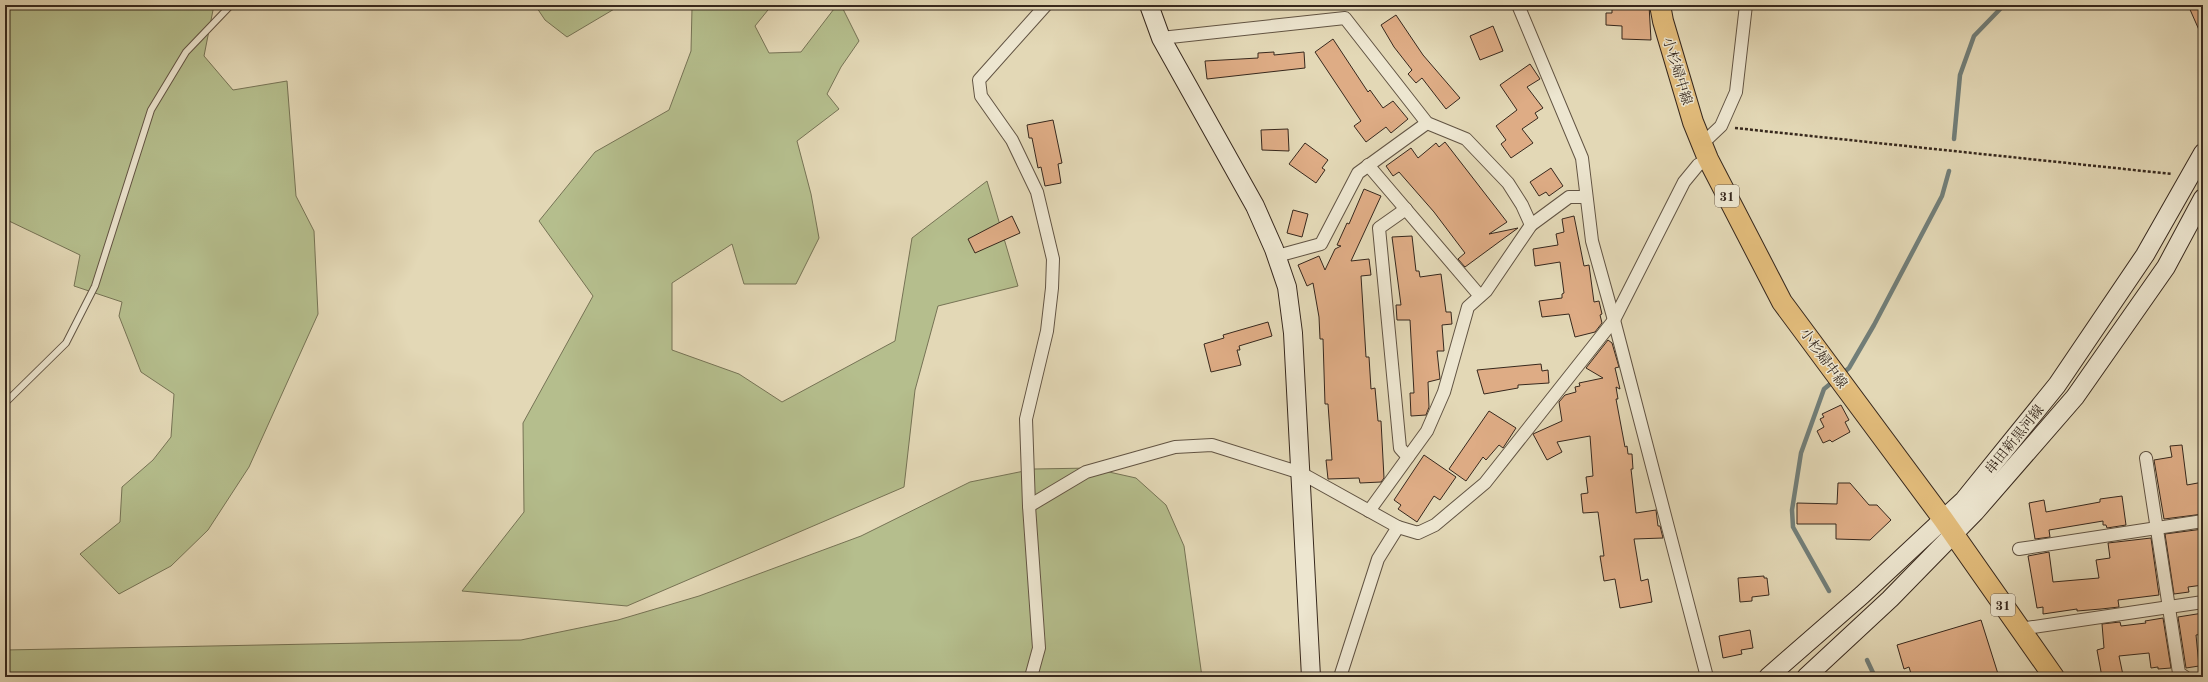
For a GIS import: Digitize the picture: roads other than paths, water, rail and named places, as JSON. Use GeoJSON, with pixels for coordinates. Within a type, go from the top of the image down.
{"type":"FeatureCollection","features":[{"type":"Feature","properties":{"kind":"main road"},"geometry":{"type":"LineString","coordinates":[[1149,5],[1161,38],[1255,206],[1277,256],[1287,287],[1293,333],[1311,677]]}},
{"type":"Feature","properties":{"kind":"main road","name":"小杉婦中線"},"geometry":{"type":"LineString","coordinates":[[1660,5],[1663,21],[1689,107],[1705,152],[1782,302],[1948,526],[2054,677]]}},
{"type":"Feature","properties":{"kind":"main road","name":"串田新黒河線"},"geometry":{"type":"LineString","coordinates":[[1806,677],[1890,599],[1948,526],[1964,500],[2057,385],[2145,255],[2203,153]]}},
{"type":"Feature","properties":{"kind":"main road","name":"串田新黒河線"},"geometry":{"type":"LineString","coordinates":[[1768,677],[1862,595],[1948,526],[1976,512],[2075,397],[2166,267],[2203,198]]}},
{"type":"Feature","properties":{"kind":"street"},"geometry":{"type":"LineString","coordinates":[[1031,677],[1039,648],[1029,506],[1026,419],[1047,331],[1052,288],[1052,259],[1037,192],[1012,140],[981,96],[979,80],[1046,5]]}},
{"type":"Feature","properties":{"kind":"street"},"geometry":{"type":"LineString","coordinates":[[1518,5],[1582,158],[1592,240],[1707,677]]}},
{"type":"Feature","properties":{"kind":"street"},"geometry":{"type":"LineString","coordinates":[[1029,506],[1086,472],[1175,447],[1212,445],[1301,473],[1398,527],[1418,533],[1435,525],[1485,483],[1614,320],[1684,182],[1698,165],[1721,126],[1736,92],[1746,5]]}},
{"type":"Feature","properties":{"kind":"street"},"geometry":{"type":"LineString","coordinates":[[1161,38],[1345,18],[1426,122],[1466,139],[1508,183],[1522,205],[1531,225]]}},
{"type":"Feature","properties":{"kind":"street"},"geometry":{"type":"LineString","coordinates":[[1277,256],[1321,244],[1358,173],[1426,122]]}},
{"type":"Feature","properties":{"kind":"street"},"geometry":{"type":"LineString","coordinates":[[1368,165],[1480,296]]}},
{"type":"Feature","properties":{"kind":"street"},"geometry":{"type":"LineString","coordinates":[[1369,511],[1427,431],[1444,392],[1468,307],[1486,291],[1531,225],[1569,197],[1586,197]]}},
{"type":"Feature","properties":{"kind":"street"},"geometry":{"type":"LineString","coordinates":[[1406,209],[1379,228],[1400,448],[1408,457]]}},
{"type":"Feature","properties":{"kind":"street"},"geometry":{"type":"LineString","coordinates":[[2146,458],[2179,673],[2185,677]]}},
{"type":"Feature","properties":{"kind":"street"},"geometry":{"type":"LineString","coordinates":[[2019,549],[2203,521]]}},
{"type":"Feature","properties":{"kind":"street"},"geometry":{"type":"LineString","coordinates":[[1340,677],[1378,559],[1398,527]]}},
{"type":"Feature","properties":{"kind":"street"},"geometry":{"type":"LineString","coordinates":[[2020,629],[2203,602]]}},
{"type":"Feature","properties":{"kind":"lane"},"geometry":{"type":"LineString","coordinates":[[5,403],[66,343],[95,286],[151,110],[186,52],[232,5]]}},
{"type":"Feature","properties":{"kind":"waterway"},"geometry":{"type":"LineString","coordinates":[[1954,139],[1960,75],[1974,36],[2004,5]]}},
{"type":"Feature","properties":{"kind":"waterway"},"geometry":{"type":"LineString","coordinates":[[1842,374],[1849,368],[1874,325],[1942,196],[1949,171]]}},
{"type":"Feature","properties":{"kind":"waterway"},"geometry":{"type":"LineString","coordinates":[[1829,591],[1793,527],[1792,510],[1801,453],[1824,389],[1835,380]]}},
{"type":"Feature","properties":{"kind":"waterway"},"geometry":{"type":"LineString","coordinates":[[1867,660],[1875,677]]}}]}
